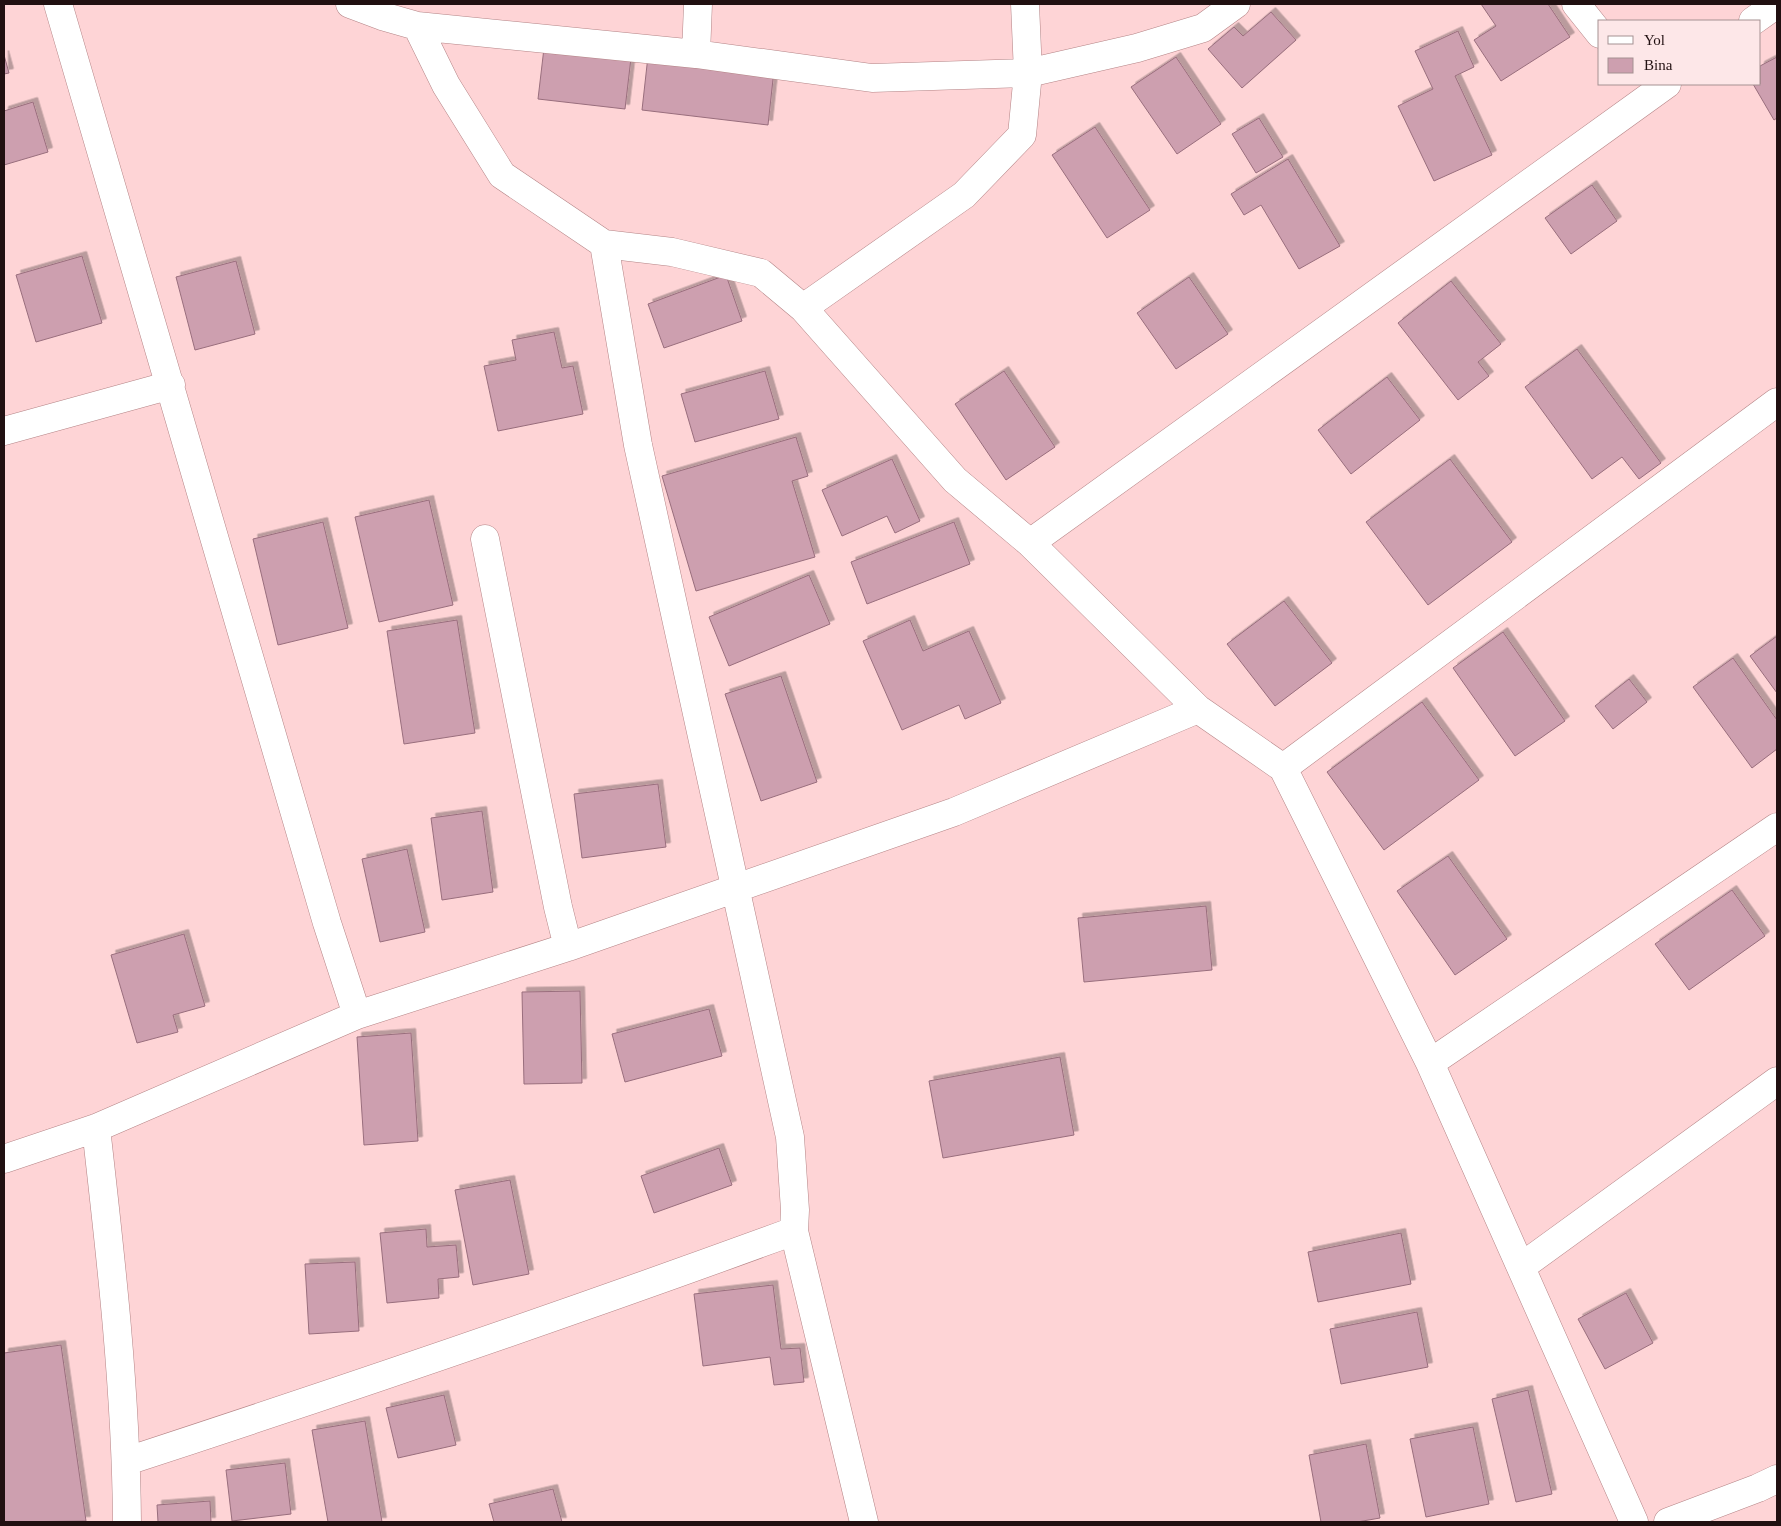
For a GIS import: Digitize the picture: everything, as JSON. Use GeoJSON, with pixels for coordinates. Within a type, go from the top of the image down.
{"type":"FeatureCollection","features":[{"type":"Feature","properties":{"kind":"street"},"geometry":{"type":"LineString","coordinates":[[58,4],[327,923],[357,1015]]}},
{"type":"Feature","properties":{"kind":"street"},"geometry":{"type":"LineString","coordinates":[[350,4],[382,10],[417,26],[696,54],[872,78],[1028,73],[1137,48],[1203,28],[1236,4]]}},
{"type":"Feature","properties":{"kind":"street"},"geometry":{"type":"LineString","coordinates":[[696,54],[698,4]]}},
{"type":"Feature","properties":{"kind":"street"},"geometry":{"type":"LineString","coordinates":[[803,308],[964,195],[1022,135],[1028,73],[1025,4]]}},
{"type":"Feature","properties":{"kind":"street"},"geometry":{"type":"LineString","coordinates":[[1576,4],[1598,32]]}},
{"type":"Feature","properties":{"kind":"street"},"geometry":{"type":"LineString","coordinates":[[1754,20],[1777,4]]}},
{"type":"Feature","properties":{"kind":"street"},"geometry":{"type":"LineString","coordinates":[[417,26],[446,85],[502,175],[604,244],[672,252],[761,273],[803,308],[955,480],[1030,543],[1198,708],[1283,768],[1430,1063],[1634,1522]]}},
{"type":"Feature","properties":{"kind":"street"},"geometry":{"type":"LineString","coordinates":[[1030,543],[1651,88]]}},
{"type":"Feature","properties":{"kind":"street"},"geometry":{"type":"LineString","coordinates":[[604,244],[638,445],[790,1137],[795,1210],[794,1231],[864,1522]]}},
{"type":"Feature","properties":{"kind":"street"},"geometry":{"type":"LineString","coordinates":[[4,430],[171,385]]}},
{"type":"Feature","properties":{"kind":"street"},"geometry":{"type":"LineString","coordinates":[[1283,768],[1777,402]]}},
{"type":"Feature","properties":{"kind":"street"},"geometry":{"type":"LineString","coordinates":[[484,538],[558,907],[568,947]]}},
{"type":"Feature","properties":{"kind":"street"},"geometry":{"type":"LineString","coordinates":[[4,1160],[96,1128],[357,1015],[568,947],[954,812],[1198,708]]}},
{"type":"Feature","properties":{"kind":"street"},"geometry":{"type":"LineString","coordinates":[[1430,1063],[1777,827]]}},
{"type":"Feature","properties":{"kind":"street"},"geometry":{"type":"LineString","coordinates":[[1521,1267],[1777,1081]]}},
{"type":"Feature","properties":{"kind":"street"},"geometry":{"type":"LineString","coordinates":[[96,1128],[109,1240],[127,1461],[127,1522]]}},
{"type":"Feature","properties":{"kind":"street"},"geometry":{"type":"LineString","coordinates":[[127,1461],[336,1392],[638,1288],[794,1231]]}},
{"type":"Feature","properties":{"kind":"street"},"geometry":{"type":"LineString","coordinates":[[1668,1522],[1758,1488],[1777,1478]]}},
{"type":"Feature","properties":{"kind":"building"},"geometry":{"type":"Polygon","coordinates":[[[1481,4],[1548,4],[1570,37],[1501,81],[1474,40],[1496,26],[1481,4]]]}},
{"type":"Feature","properties":{"kind":"building"},"geometry":{"type":"Polygon","coordinates":[[[1271,12],[1296,40],[1242,88],[1208,49],[1234,27],[1243,36],[1271,12]]]}},
{"type":"Feature","properties":{"kind":"building"},"geometry":{"type":"Polygon","coordinates":[[[1458,31],[1474,67],[1455,76],[1492,155],[1434,181],[1398,106],[1433,89],[1415,51],[1458,31]]]}},
{"type":"Feature","properties":{"kind":"building"},"geometry":{"type":"Polygon","coordinates":[[[544,48],[631,58],[625,109],[538,99],[544,48]]]}},
{"type":"Feature","properties":{"kind":"building"},"geometry":{"type":"Polygon","coordinates":[[[4,55],[9,73],[4,74],[4,55]]]}},
{"type":"Feature","properties":{"kind":"building"},"geometry":{"type":"Polygon","coordinates":[[[648,56],[774,70],[768,125],[642,110],[648,56]]]}},
{"type":"Feature","properties":{"kind":"building"},"geometry":{"type":"Polygon","coordinates":[[[1176,57],[1221,124],[1177,154],[1131,87],[1176,57]]]}},
{"type":"Feature","properties":{"kind":"building"},"geometry":{"type":"Polygon","coordinates":[[[1777,57],[1777,118],[1774,120],[1754,85],[1761,85],[1761,65],[1777,57]]]}},
{"type":"Feature","properties":{"kind":"building"},"geometry":{"type":"Polygon","coordinates":[[[33,102],[48,152],[4,165],[4,111],[33,102]]]}},
{"type":"Feature","properties":{"kind":"building"},"geometry":{"type":"Polygon","coordinates":[[[1259,118],[1283,157],[1256,173],[1232,134],[1259,118]]]}},
{"type":"Feature","properties":{"kind":"building"},"geometry":{"type":"Polygon","coordinates":[[[1095,127],[1150,210],[1107,238],[1052,155],[1095,127]]]}},
{"type":"Feature","properties":{"kind":"building"},"geometry":{"type":"Polygon","coordinates":[[[1288,159],[1340,246],[1299,269],[1261,205],[1244,215],[1231,194],[1288,159]]]}},
{"type":"Feature","properties":{"kind":"building"},"geometry":{"type":"Polygon","coordinates":[[[1592,185],[1617,221],[1571,254],[1545,218],[1592,185]]]}},
{"type":"Feature","properties":{"kind":"building"},"geometry":{"type":"Polygon","coordinates":[[[82,256],[102,323],[36,342],[16,275],[82,256]]]}},
{"type":"Feature","properties":{"kind":"building"},"geometry":{"type":"Polygon","coordinates":[[[236,261],[255,334],[195,350],[176,277],[236,261]]]}},
{"type":"Feature","properties":{"kind":"building"},"geometry":{"type":"Polygon","coordinates":[[[726,275],[742,321],[664,348],[648,304],[726,275]]]}},
{"type":"Feature","properties":{"kind":"building"},"geometry":{"type":"Polygon","coordinates":[[[1189,277],[1228,334],[1176,369],[1137,313],[1189,277]]]}},
{"type":"Feature","properties":{"kind":"building"},"geometry":{"type":"Polygon","coordinates":[[[1451,281],[1501,344],[1478,362],[1489,376],[1458,400],[1398,323],[1451,281]]]}},
{"type":"Feature","properties":{"kind":"building"},"geometry":{"type":"Polygon","coordinates":[[[554,332],[562,368],[573,366],[583,414],[498,431],[484,366],[516,360],[512,340],[554,332]]]}},
{"type":"Feature","properties":{"kind":"building"},"geometry":{"type":"Polygon","coordinates":[[[1577,349],[1661,463],[1639,479],[1622,457],[1592,479],[1525,387],[1577,349]]]}},
{"type":"Feature","properties":{"kind":"building"},"geometry":{"type":"Polygon","coordinates":[[[765,371],[779,419],[695,442],[681,394],[765,371]]]}},
{"type":"Feature","properties":{"kind":"building"},"geometry":{"type":"Polygon","coordinates":[[[1004,371],[1055,447],[1006,480],[955,404],[1004,371]]]}},
{"type":"Feature","properties":{"kind":"building"},"geometry":{"type":"Polygon","coordinates":[[[1387,377],[1420,420],[1351,474],[1318,430],[1387,377]]]}},
{"type":"Feature","properties":{"kind":"building"},"geometry":{"type":"Polygon","coordinates":[[[796,437],[808,476],[792,481],[815,557],[696,591],[662,476],[796,437]]]}},
{"type":"Feature","properties":{"kind":"building"},"geometry":{"type":"Polygon","coordinates":[[[892,459],[920,521],[895,533],[887,516],[842,536],[822,490],[892,459]]]}},
{"type":"Feature","properties":{"kind":"building"},"geometry":{"type":"Polygon","coordinates":[[[1450,459],[1512,542],[1428,605],[1366,522],[1450,459]]]}},
{"type":"Feature","properties":{"kind":"building"},"geometry":{"type":"Polygon","coordinates":[[[429,500],[453,605],[379,622],[355,517],[429,500]]]}},
{"type":"Feature","properties":{"kind":"building"},"geometry":{"type":"Polygon","coordinates":[[[323,522],[348,628],[278,645],[253,539],[323,522]]]}},
{"type":"Feature","properties":{"kind":"building"},"geometry":{"type":"Polygon","coordinates":[[[954,522],[970,564],[867,604],[851,562],[954,522]]]}},
{"type":"Feature","properties":{"kind":"building"},"geometry":{"type":"Polygon","coordinates":[[[809,575],[830,624],[729,666],[709,617],[809,575]]]}},
{"type":"Feature","properties":{"kind":"building"},"geometry":{"type":"Polygon","coordinates":[[[1284,601],[1332,663],[1275,706],[1227,644],[1284,601]]]}},
{"type":"Feature","properties":{"kind":"building"},"geometry":{"type":"Polygon","coordinates":[[[457,620],[475,733],[404,744],[387,631],[457,620]]]}},
{"type":"Feature","properties":{"kind":"building"},"geometry":{"type":"Polygon","coordinates":[[[910,620],[923,651],[969,631],[1001,703],[965,719],[959,705],[902,730],[863,641],[910,620]]]}},
{"type":"Feature","properties":{"kind":"building"},"geometry":{"type":"Polygon","coordinates":[[[1503,632],[1565,721],[1515,756],[1453,668],[1503,632]]]}},
{"type":"Feature","properties":{"kind":"building"},"geometry":{"type":"Polygon","coordinates":[[[1777,636],[1777,693],[1750,656],[1777,636]]]}},
{"type":"Feature","properties":{"kind":"building"},"geometry":{"type":"Polygon","coordinates":[[[1733,658],[1777,720],[1777,749],[1752,768],[1693,687],[1733,658]]]}},
{"type":"Feature","properties":{"kind":"building"},"geometry":{"type":"Polygon","coordinates":[[[781,676],[817,782],[761,801],[725,694],[781,676]]]}},
{"type":"Feature","properties":{"kind":"building"},"geometry":{"type":"Polygon","coordinates":[[[1629,679],[1647,702],[1613,729],[1595,706],[1629,679]]]}},
{"type":"Feature","properties":{"kind":"building"},"geometry":{"type":"Polygon","coordinates":[[[1422,702],[1479,780],[1384,850],[1327,772],[1422,702]]]}},
{"type":"Feature","properties":{"kind":"building"},"geometry":{"type":"Polygon","coordinates":[[[658,784],[666,847],[582,858],[574,794],[658,784]]]}},
{"type":"Feature","properties":{"kind":"building"},"geometry":{"type":"Polygon","coordinates":[[[482,811],[493,892],[442,900],[431,818],[482,811]]]}},
{"type":"Feature","properties":{"kind":"building"},"geometry":{"type":"Polygon","coordinates":[[[407,849],[425,932],[380,942],[362,859],[407,849]]]}},
{"type":"Feature","properties":{"kind":"building"},"geometry":{"type":"Polygon","coordinates":[[[1448,856],[1507,939],[1455,975],[1397,891],[1448,856]]]}},
{"type":"Feature","properties":{"kind":"building"},"geometry":{"type":"Polygon","coordinates":[[[1732,890],[1765,936],[1689,990],[1655,944],[1732,890]]]}},
{"type":"Feature","properties":{"kind":"building"},"geometry":{"type":"Polygon","coordinates":[[[1206,906],[1212,970],[1084,982],[1078,918],[1206,906]]]}},
{"type":"Feature","properties":{"kind":"building"},"geometry":{"type":"Polygon","coordinates":[[[184,934],[205,1006],[173,1015],[178,1032],[137,1043],[111,955],[184,934]]]}},
{"type":"Feature","properties":{"kind":"building"},"geometry":{"type":"Polygon","coordinates":[[[580,991],[582,1083],[524,1084],[522,992],[580,991]]]}},
{"type":"Feature","properties":{"kind":"building"},"geometry":{"type":"Polygon","coordinates":[[[709,1009],[722,1056],[625,1082],[612,1034],[709,1009]]]}},
{"type":"Feature","properties":{"kind":"building"},"geometry":{"type":"Polygon","coordinates":[[[411,1033],[418,1141],[364,1145],[357,1037],[411,1033]]]}},
{"type":"Feature","properties":{"kind":"building"},"geometry":{"type":"Polygon","coordinates":[[[1060,1057],[1074,1135],[943,1158],[929,1081],[1060,1057]]]}},
{"type":"Feature","properties":{"kind":"building"},"geometry":{"type":"Polygon","coordinates":[[[719,1148],[732,1185],[654,1213],[641,1176],[719,1148]]]}},
{"type":"Feature","properties":{"kind":"building"},"geometry":{"type":"Polygon","coordinates":[[[510,1180],[529,1274],[473,1285],[455,1190],[510,1180]]]}},
{"type":"Feature","properties":{"kind":"building"},"geometry":{"type":"Polygon","coordinates":[[[426,1229],[427,1247],[456,1245],[459,1277],[438,1279],[439,1298],[387,1303],[380,1233],[426,1229]]]}},
{"type":"Feature","properties":{"kind":"building"},"geometry":{"type":"Polygon","coordinates":[[[1401,1233],[1411,1284],[1318,1302],[1308,1252],[1401,1233]]]}},
{"type":"Feature","properties":{"kind":"building"},"geometry":{"type":"Polygon","coordinates":[[[355,1262],[359,1331],[309,1334],[305,1264],[355,1262]]]}},
{"type":"Feature","properties":{"kind":"building"},"geometry":{"type":"Polygon","coordinates":[[[773,1285],[781,1349],[800,1348],[804,1382],[774,1385],[770,1357],[703,1366],[694,1294],[773,1285]]]}},
{"type":"Feature","properties":{"kind":"building"},"geometry":{"type":"Polygon","coordinates":[[[1626,1293],[1653,1343],[1605,1369],[1578,1319],[1626,1293]]]}},
{"type":"Feature","properties":{"kind":"building"},"geometry":{"type":"Polygon","coordinates":[[[1417,1312],[1428,1367],[1341,1384],[1330,1329],[1417,1312]]]}},
{"type":"Feature","properties":{"kind":"building"},"geometry":{"type":"Polygon","coordinates":[[[61,1345],[86,1521],[4,1522],[4,1353],[61,1345]]]}},
{"type":"Feature","properties":{"kind":"building"},"geometry":{"type":"Polygon","coordinates":[[[1528,1390],[1552,1494],[1516,1502],[1492,1399],[1528,1390]]]}},
{"type":"Feature","properties":{"kind":"building"},"geometry":{"type":"Polygon","coordinates":[[[444,1395],[456,1445],[398,1458],[386,1408],[444,1395]]]}},
{"type":"Feature","properties":{"kind":"building"},"geometry":{"type":"Polygon","coordinates":[[[365,1421],[382,1522],[328,1522],[312,1430],[365,1421]]]}},
{"type":"Feature","properties":{"kind":"building"},"geometry":{"type":"Polygon","coordinates":[[[1473,1427],[1489,1504],[1426,1517],[1410,1439],[1473,1427]]]}},
{"type":"Feature","properties":{"kind":"building"},"geometry":{"type":"Polygon","coordinates":[[[1366,1444],[1380,1518],[1357,1522],[1321,1522],[1309,1455],[1366,1444]]]}},
{"type":"Feature","properties":{"kind":"building"},"geometry":{"type":"Polygon","coordinates":[[[285,1463],[291,1514],[232,1521],[226,1470],[285,1463]]]}},
{"type":"Feature","properties":{"kind":"building"},"geometry":{"type":"Polygon","coordinates":[[[553,1489],[562,1522],[494,1522],[489,1504],[553,1489]]]}},
{"type":"Feature","properties":{"kind":"building"},"geometry":{"type":"Polygon","coordinates":[[[210,1501],[211,1522],[158,1522],[157,1505],[210,1501]]]}}]}
